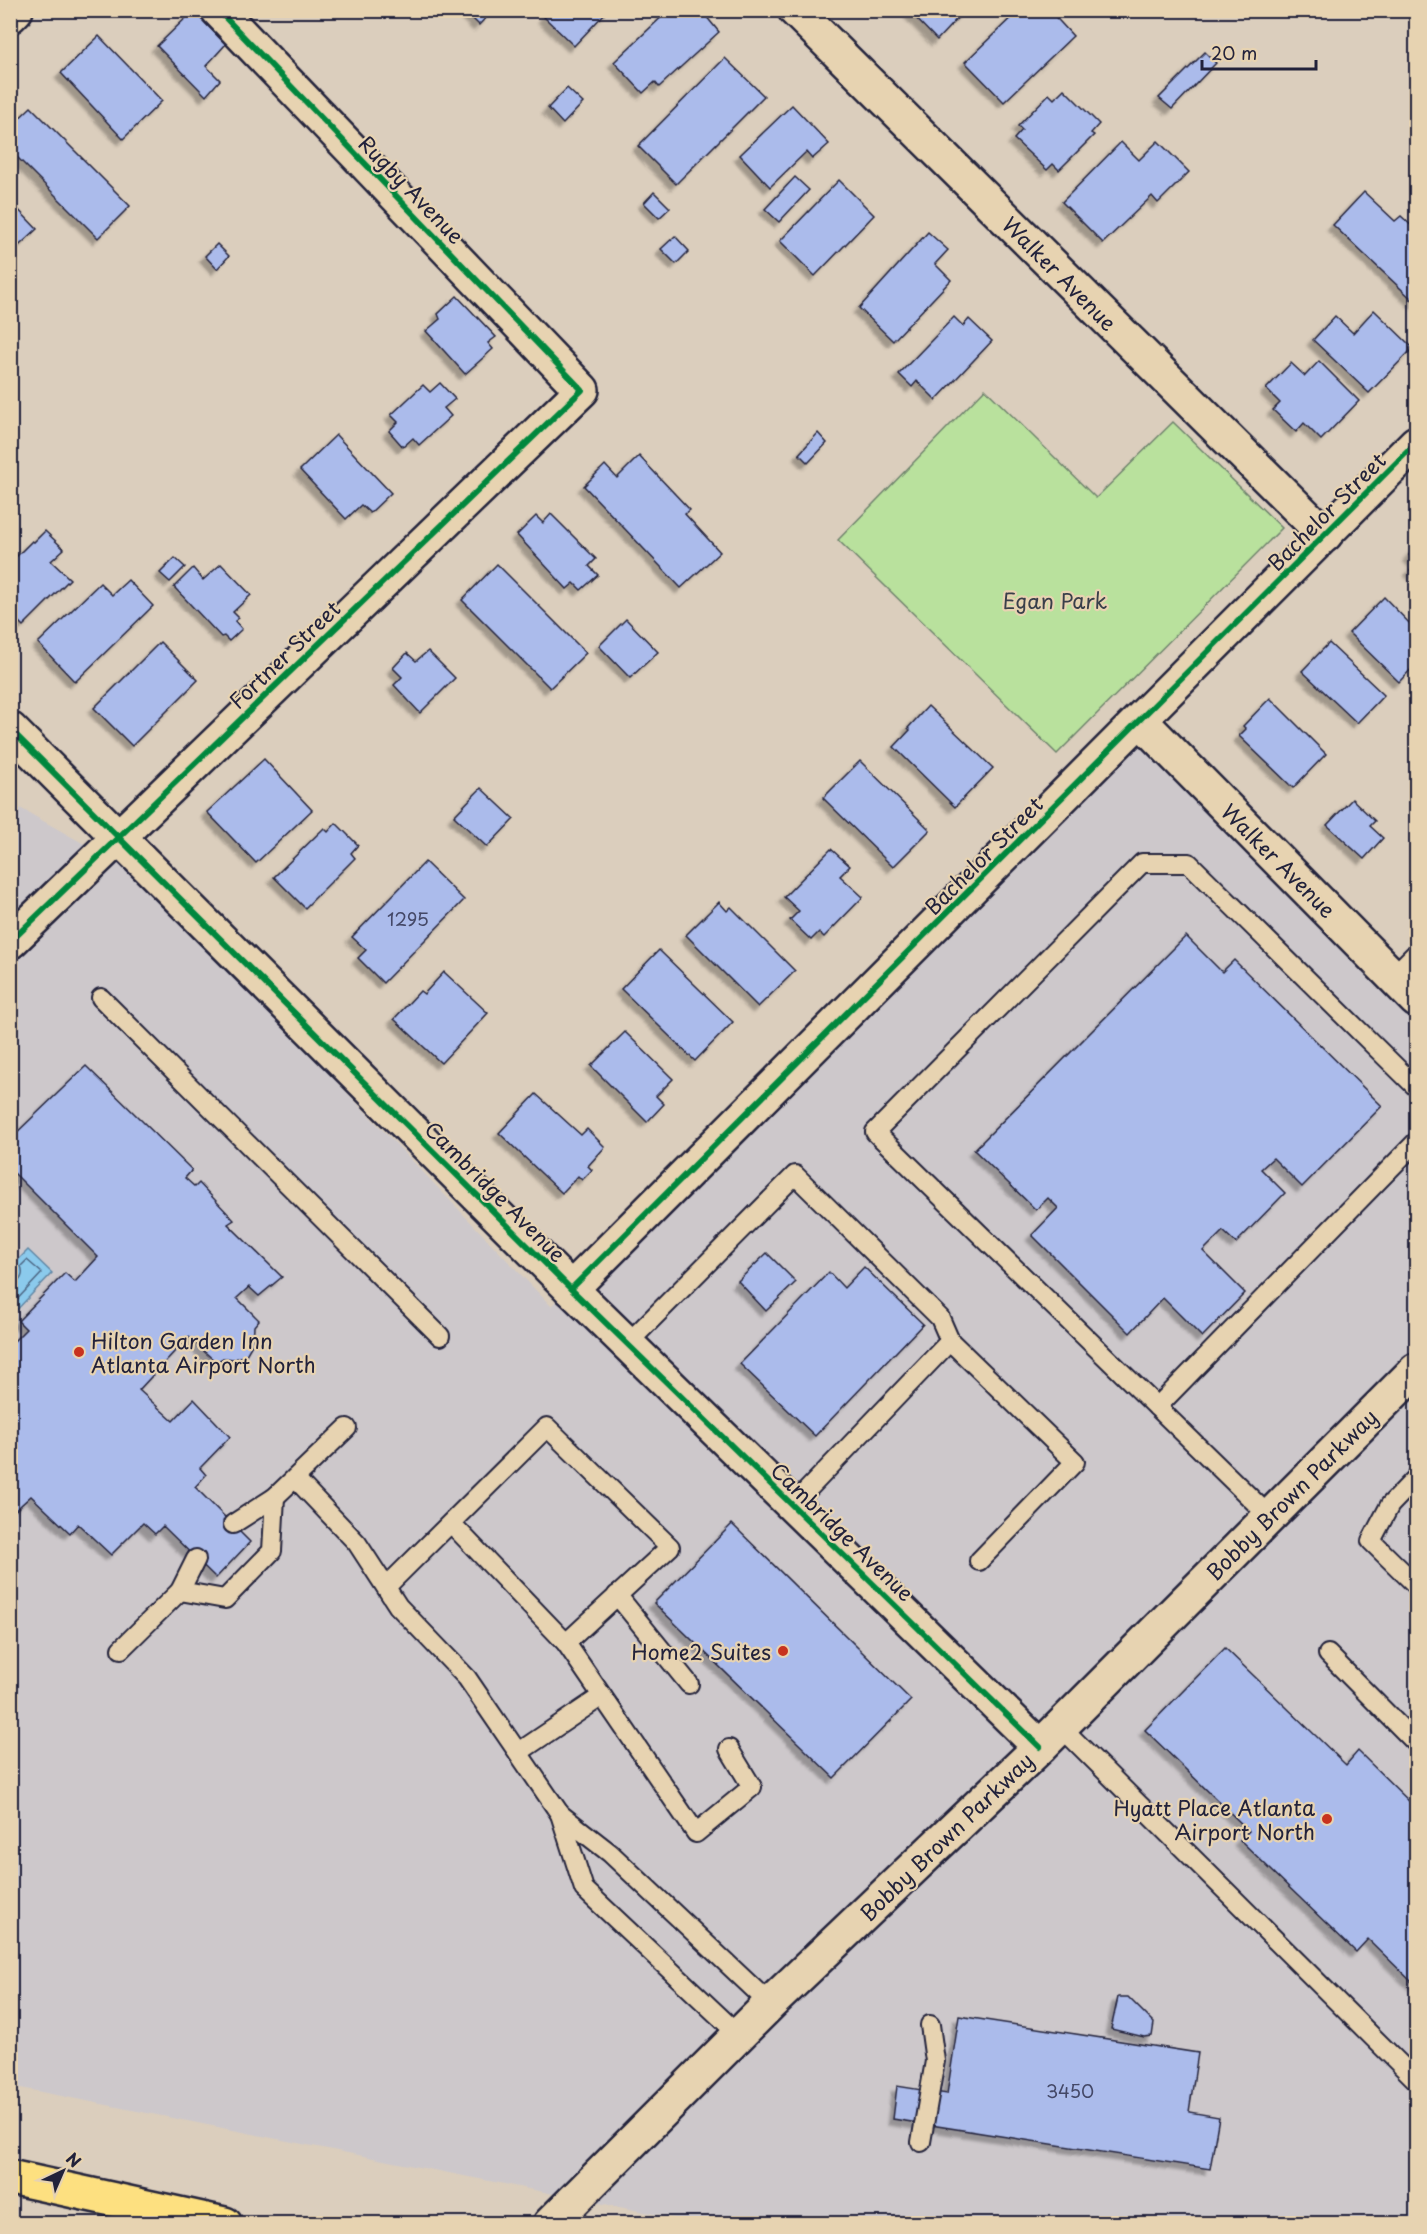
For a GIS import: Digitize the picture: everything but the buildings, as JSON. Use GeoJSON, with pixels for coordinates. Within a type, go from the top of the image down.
{"type":"FeatureCollection","features":[{"type":"Feature","properties":{"kind":"highway"},"geometry":{"type":"LineString","coordinates":[[10,2177],[225,2223]]}},
{"type":"Feature","properties":{"kind":"street"},"geometry":{"type":"LineString","coordinates":[[10,16],[16,10]]}},
{"type":"Feature","properties":{"kind":"street","name":"Rugby Avenue"},"geometry":{"type":"LineString","coordinates":[[218,10],[582,390]]}},
{"type":"Feature","properties":{"kind":"street","name":"Walker Avenue"},"geometry":{"type":"LineString","coordinates":[[795,10],[1325,535]]}},
{"type":"Feature","properties":{"kind":"street","name":"Fortner Street"},"geometry":{"type":"LineString","coordinates":[[10,942],[582,390]]}},
{"type":"Feature","properties":{"kind":"street","name":"Bachelor Street"},"geometry":{"type":"LineString","coordinates":[[571,1289],[1141,721],[1416,443]]}},
{"type":"Feature","properties":{"kind":"street","name":"Walker Avenue"},"geometry":{"type":"LineString","coordinates":[[1141,721],[1416,999]]}},
{"type":"Feature","properties":{"kind":"street","name":"Cambridge Avenue"},"geometry":{"type":"LineString","coordinates":[[10,729],[571,1289],[792,1505],[1050,1737]]}},
{"type":"Feature","properties":{"kind":"street","name":"Bobby Brown Parkway"},"geometry":{"type":"LineString","coordinates":[[550,2223],[770,2004],[1050,1737],[1416,1370]]}},
{"type":"Feature","properties":{"kind":"lane"},"geometry":{"type":"LineString","coordinates":[[1269,1516],[874,1132],[1142,863],[1189,863],[1416,1087]]}},
{"type":"Feature","properties":{"kind":"lane"},"geometry":{"type":"LineString","coordinates":[[1393,976],[1416,953]]}},
{"type":"Feature","properties":{"kind":"lane"},"geometry":{"type":"LineString","coordinates":[[100,998],[440,1336]]}},
{"type":"Feature","properties":{"kind":"lane"},"geometry":{"type":"LineString","coordinates":[[1157,1407],[1416,1142]]}},
{"type":"Feature","properties":{"kind":"lane"},"geometry":{"type":"LineString","coordinates":[[627,1344],[795,1175],[940,1318],[950,1341],[1075,1462],[979,1561]]}},
{"type":"Feature","properties":{"kind":"lane"},"geometry":{"type":"LineString","coordinates":[[792,1505],[950,1341]]}},
{"type":"Feature","properties":{"kind":"lane"},"geometry":{"type":"LineString","coordinates":[[386,1587],[548,1427],[670,1546],[566,1643]]}},
{"type":"Feature","properties":{"kind":"lane"},"geometry":{"type":"LineString","coordinates":[[232,1524],[275,1497],[347,1428]]}},
{"type":"Feature","properties":{"kind":"lane"},"geometry":{"type":"LineString","coordinates":[[295,1478],[357,1543],[398,1606],[467,1678],[560,1814],[584,1889],[739,2035]]}},
{"type":"Feature","properties":{"kind":"lane"},"geometry":{"type":"LineString","coordinates":[[1416,1478],[1390,1505],[1371,1541],[1416,1585]]}},
{"type":"Feature","properties":{"kind":"lane"},"geometry":{"type":"LineString","coordinates":[[180,1591],[225,1599],[272,1551],[275,1497]]}},
{"type":"Feature","properties":{"kind":"lane"},"geometry":{"type":"LineString","coordinates":[[451,1522],[566,1643],[696,1833],[752,1787],[729,1749]]}},
{"type":"Feature","properties":{"kind":"lane"},"geometry":{"type":"LineString","coordinates":[[121,1649],[180,1591],[196,1559]]}},
{"type":"Feature","properties":{"kind":"lane"},"geometry":{"type":"LineString","coordinates":[[617,1595],[689,1684]]}},
{"type":"Feature","properties":{"kind":"lane"},"geometry":{"type":"LineString","coordinates":[[1328,1654],[1416,1743]]}},
{"type":"Feature","properties":{"kind":"lane"},"geometry":{"type":"LineString","coordinates":[[519,1752],[602,1696]]}},
{"type":"Feature","properties":{"kind":"lane"},"geometry":{"type":"LineString","coordinates":[[1050,1737],[1416,2080]]}},
{"type":"Feature","properties":{"kind":"lane"},"geometry":{"type":"LineString","coordinates":[[560,1814],[610,1853],[770,2004]]}},
{"type":"Feature","properties":{"kind":"lane"},"geometry":{"type":"LineString","coordinates":[[921,2142],[935,2061],[930,2025]]}},
{"type":"Feature","properties":{"kind":"shaded area"},"geometry":{"type":"Polygon","coordinates":[[[1141,729],[1416,994],[1416,2223],[700,2223],[11,2086],[11,803],[138,874],[551,1306],[1141,729]]]}},
{"type":"Feature","properties":{"kind":"green space","name":"Egan Park"},"geometry":{"type":"Polygon","coordinates":[[[985,389],[1096,498],[1173,422],[1282,528],[1057,754],[838,540],[985,389]]]}},
{"type":"Feature","properties":{"kind":"water"},"geometry":{"type":"Polygon","coordinates":[[[28,1250],[52,1273],[11,1316],[11,1280],[18,1273],[11,1267],[28,1250]]]}},
{"type":"Feature","properties":{"kind":"cycle path"},"geometry":{"type":"LineString","coordinates":[[10,942],[582,390],[218,10]]}},
{"type":"Feature","properties":{"kind":"cycle path"},"geometry":{"type":"LineString","coordinates":[[571,1289],[1416,443]]}},
{"type":"Feature","properties":{"kind":"cycle path"},"geometry":{"type":"LineString","coordinates":[[10,729],[571,1289],[1040,1747]]}},
{"type":"Feature","properties":{"kind":"place","name":"Hilton Garden Inn Atlanta Airport North"},"geometry":{"type":"Point","coordinates":[79,1352]}},
{"type":"Feature","properties":{"kind":"place","name":"Home2 Suites"},"geometry":{"type":"Point","coordinates":[783,1651]}},
{"type":"Feature","properties":{"kind":"place","name":"Hyatt Place Atlanta Airport North"},"geometry":{"type":"Point","coordinates":[1327,1819]}}]}
